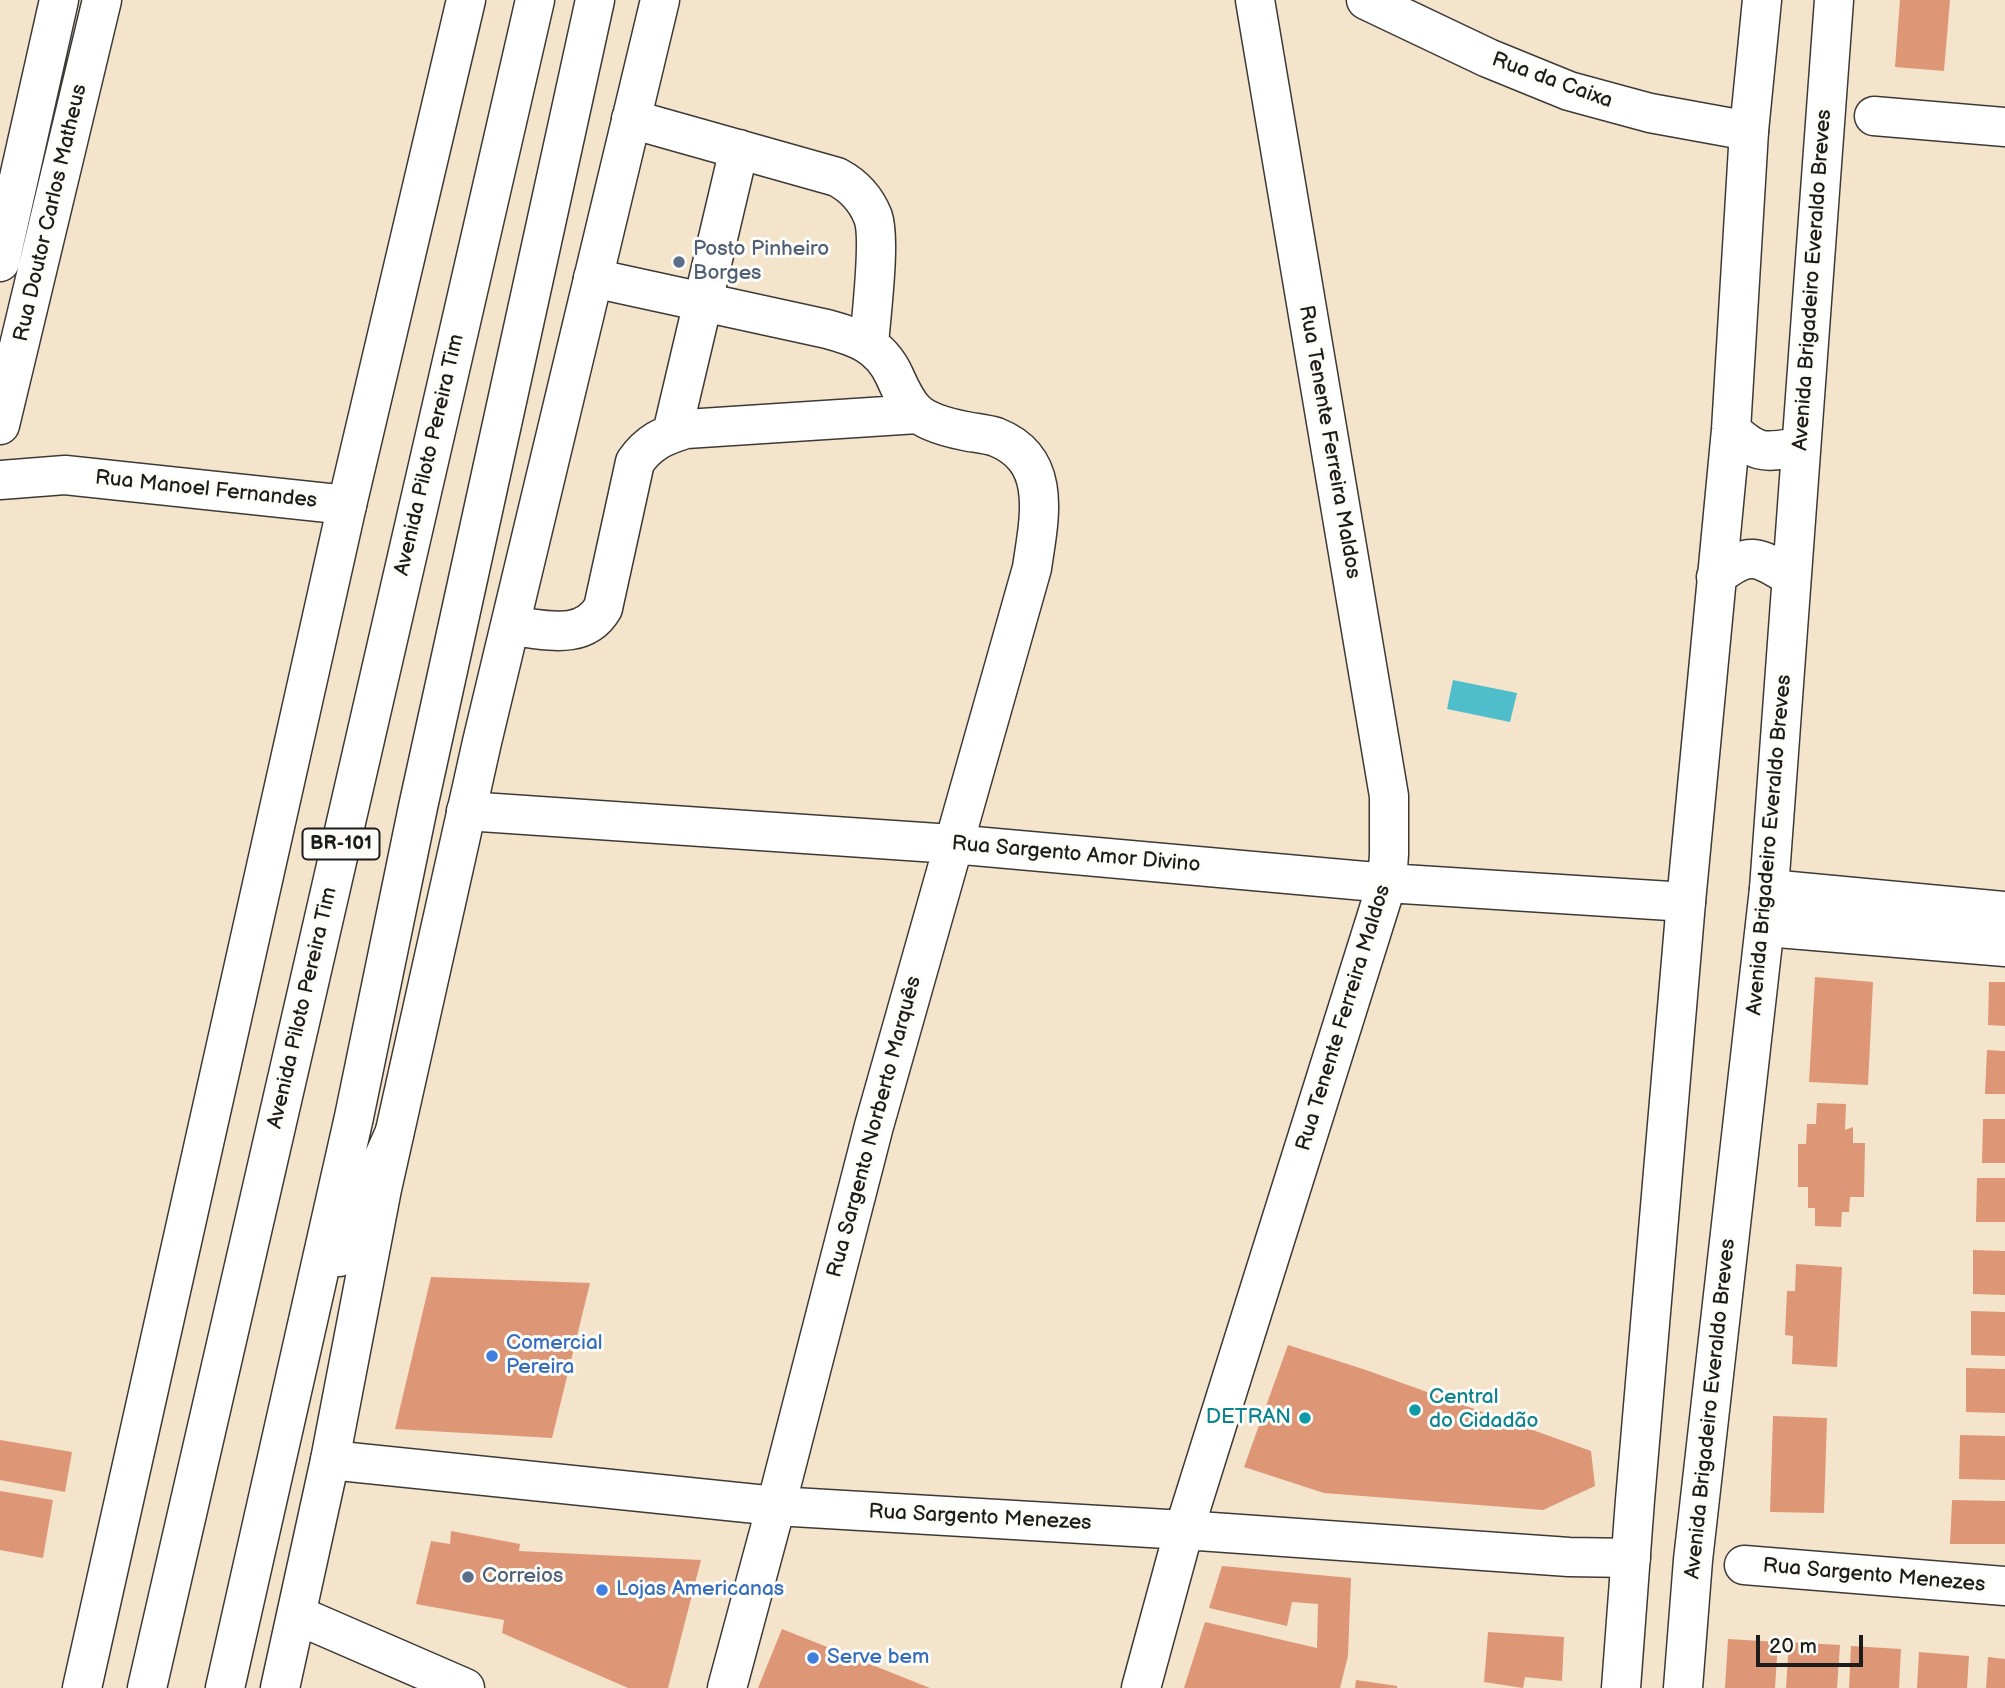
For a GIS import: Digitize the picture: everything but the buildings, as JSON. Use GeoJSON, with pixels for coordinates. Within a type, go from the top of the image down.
{"type":"FeatureCollection","features":[{"type":"Feature","properties":{"kind":"main road","name":"Rua Doutor Carlos Matheus"},"geometry":{"type":"LineString","coordinates":[[0,262],[59,0]]}},
{"type":"Feature","properties":{"kind":"main road","name":"Rua Doutor Carlos Matheus"},"geometry":{"type":"LineString","coordinates":[[0,425],[15,295],[85,71],[102,0]]}},
{"type":"Feature","properties":{"kind":"main road"},"geometry":{"type":"LineString","coordinates":[[82,1688],[347,505],[466,0]]}},
{"type":"Feature","properties":{"kind":"main road","name":"Avenida Piloto Pereira Tim"},"geometry":{"type":"LineString","coordinates":[[147,1688],[535,0]]}},
{"type":"Feature","properties":{"kind":"main road","name":"BR-101"},"geometry":{"type":"LineString","coordinates":[[225,1688],[354,1116],[418,807],[595,0]]}},
{"type":"Feature","properties":{"kind":"main road"},"geometry":{"type":"LineString","coordinates":[[280,1688],[330,1460],[394,1134],[466,811],[660,0]]}},
{"type":"Feature","properties":{"kind":"main road","name":"Rua Tenente Ferreira Maldos"},"geometry":{"type":"LineString","coordinates":[[1141,1688],[1184,1530],[1387,883],[1390,854],[1389,796],[1255,0]]}},
{"type":"Feature","properties":{"kind":"main road","name":"Rua da Caixa"},"geometry":{"type":"LineString","coordinates":[[1366,0],[1488,58],[1569,91],[1650,113],[1749,131]]}},
{"type":"Feature","properties":{"kind":"main road"},"geometry":{"type":"LineString","coordinates":[[1621,1688],[1686,902],[1731,430],[1749,131],[1762,0]]}},
{"type":"Feature","properties":{"kind":"main road","name":"Avenida Brigadeiro Everaldo Breves"},"geometry":{"type":"LineString","coordinates":[[1683,1688],[1693,1560],[1766,927],[1833,0]]}},
{"type":"Feature","properties":{"kind":"main road"},"geometry":{"type":"LineString","coordinates":[[45,61],[85,71]]}},
{"type":"Feature","properties":{"kind":"main road"},"geometry":{"type":"LineString","coordinates":[[1874,116],[2005,127]]}},
{"type":"Feature","properties":{"kind":"main road"},"geometry":{"type":"LineString","coordinates":[[631,119],[838,177],[855,187],[874,219],[875,256],[869,344]]}},
{"type":"Feature","properties":{"kind":"main road"},"geometry":{"type":"LineString","coordinates":[[672,433],[739,149]]}},
{"type":"Feature","properties":{"kind":"main road"},"geometry":{"type":"LineString","coordinates":[[593,278],[857,337],[886,359],[903,396],[917,414]]}},
{"type":"Feature","properties":{"kind":"main road"},"geometry":{"type":"LineString","coordinates":[[511,626],[565,631],[582,628],[595,621],[603,608],[635,462],[644,449],[659,438],[686,429],[917,414]]}},
{"type":"Feature","properties":{"kind":"main road","name":"Rua Sargento Norberto Marquês"},"geometry":{"type":"LineString","coordinates":[[727,1688],[874,1126],[1032,568],[1040,498],[1036,477],[1028,460],[996,438],[952,428],[917,414]]}},
{"type":"Feature","properties":{"kind":"main road"},"geometry":{"type":"LineString","coordinates":[[1731,430],[1750,448],[1769,451],[1801,447]]}},
{"type":"Feature","properties":{"kind":"main road","name":"Rua Manoel Fernandes"},"geometry":{"type":"LineString","coordinates":[[0,452],[65,475]]}},
{"type":"Feature","properties":{"kind":"main road","name":"Rua Manoel Fernandes"},"geometry":{"type":"LineString","coordinates":[[0,480],[65,475],[347,505]]}},
{"type":"Feature","properties":{"kind":"main road"},"geometry":{"type":"LineString","coordinates":[[1716,577],[1734,563],[1751,558],[1764,560],[1791,577]]}},
{"type":"Feature","properties":{"kind":"main road","name":"Rua Sargento Amor Divino"},"geometry":{"type":"LineString","coordinates":[[466,811],[952,844],[1387,883],[1686,902]]}},
{"type":"Feature","properties":{"kind":"main road"},"geometry":{"type":"LineString","coordinates":[[1769,889],[2005,911]]}},
{"type":"Feature","properties":{"kind":"main road"},"geometry":{"type":"LineString","coordinates":[[1766,927],[2005,947]]}},
{"type":"Feature","properties":{"kind":"main road"},"geometry":{"type":"LineString","coordinates":[[306,1332],[394,1134]]}},
{"type":"Feature","properties":{"kind":"main road","name":"Rua Sargento Menezes"},"geometry":{"type":"LineString","coordinates":[[330,1460],[776,1506],[1184,1530],[1569,1557],[1631,1558]]}},
{"type":"Feature","properties":{"kind":"main road","name":"Rua Sargento Menezes"},"geometry":{"type":"LineString","coordinates":[[1744,1565],[2005,1586]]}},
{"type":"Feature","properties":{"kind":"main road"},"geometry":{"type":"LineString","coordinates":[[297,1615],[465,1688]]}},
{"type":"Feature","properties":{"kind":"water"},"geometry":{"type":"Polygon","coordinates":[[[1453,680],[1517,693],[1510,722],[1447,709],[1453,680]]]}},
{"type":"Feature","properties":{"kind":"place","name":"Posto Pinheiro Borges"},"geometry":{"type":"Point","coordinates":[679,262]}},
{"type":"Feature","properties":{"kind":"place","name":"Comercial Pereira"},"geometry":{"type":"Point","coordinates":[492,1356]}},
{"type":"Feature","properties":{"kind":"place","name":"Central do Cidadão"},"geometry":{"type":"Point","coordinates":[1415,1410]}},
{"type":"Feature","properties":{"kind":"place","name":"DETRAN"},"geometry":{"type":"Point","coordinates":[1305,1418]}},
{"type":"Feature","properties":{"kind":"place","name":"Correios"},"geometry":{"type":"Point","coordinates":[468,1577]}},
{"type":"Feature","properties":{"kind":"place","name":"Lojas Americanas"},"geometry":{"type":"Point","coordinates":[602,1590]}},
{"type":"Feature","properties":{"kind":"place","name":"Serve bem"},"geometry":{"type":"Point","coordinates":[813,1658]}}]}
